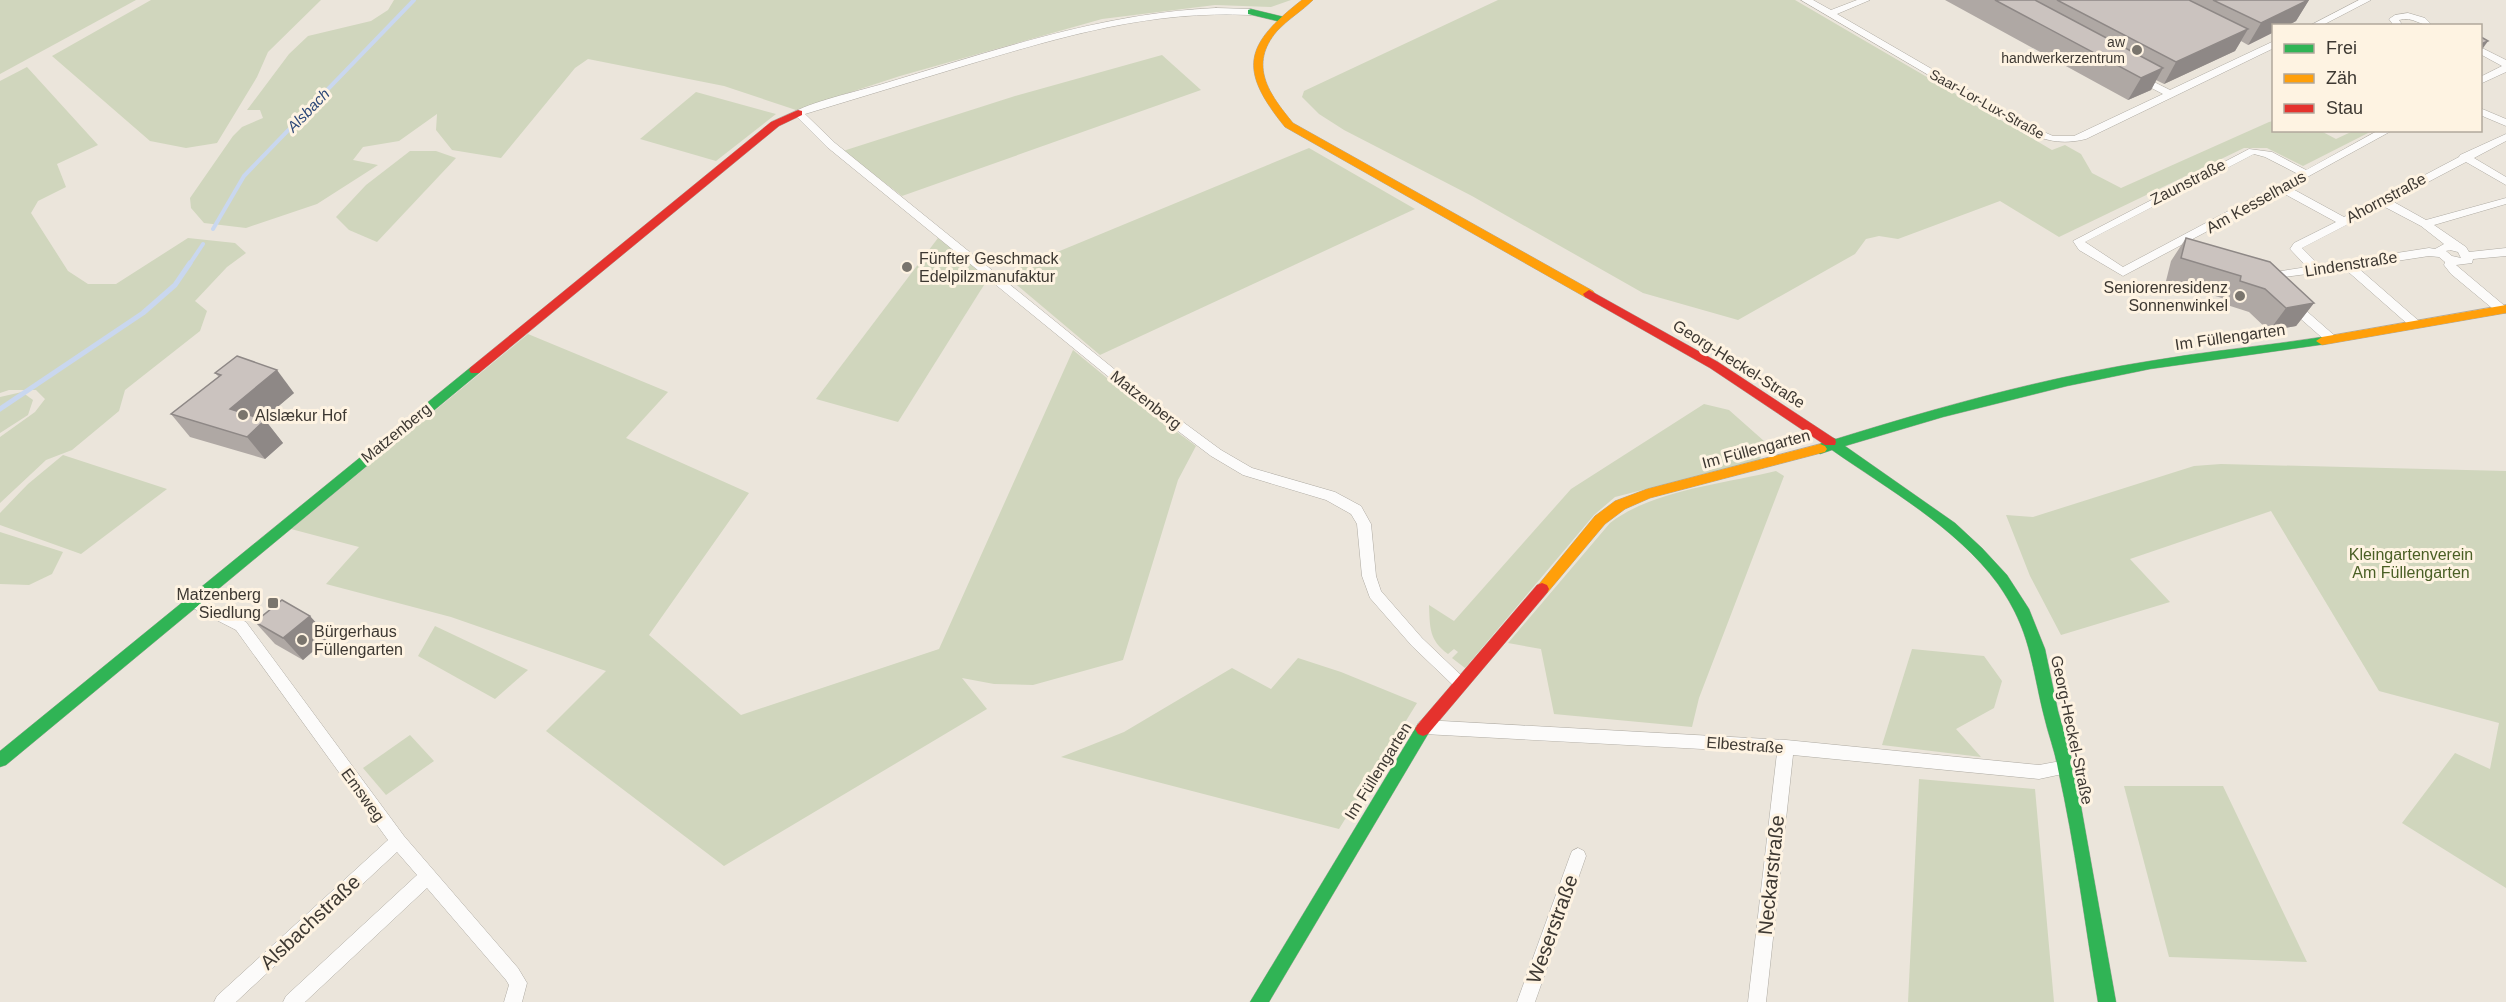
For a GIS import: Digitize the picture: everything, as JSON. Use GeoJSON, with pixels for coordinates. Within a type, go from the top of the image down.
{"type":"FeatureCollection","features":[{"type":"Feature","properties":{"kind":"street"},"geometry":{"type":"LineString","coordinates":[[1281,19],[1308,0]]}},
{"type":"Feature","properties":{"kind":"street","name":"Saar-Lor-Lux-Straße"},"geometry":{"type":"LineString","coordinates":[[1806,0],[2026,128],[2053,140],[2072,140],[2082,137],[2272,45]]}},
{"type":"Feature","properties":{"kind":"street"},"geometry":{"type":"LineString","coordinates":[[1830,14],[1865,0]]}},
{"type":"Feature","properties":{"kind":"street"},"geometry":{"type":"LineString","coordinates":[[2317,24],[2366,0]]}},
{"type":"Feature","properties":{"kind":"street","name":"Matzenberg"},"geometry":{"type":"LineString","coordinates":[[0,760],[775,124],[798,113],[1079,30],[1175,14],[1230,10],[1281,19]]}},
{"type":"Feature","properties":{"kind":"street"},"geometry":{"type":"LineString","coordinates":[[2398,24],[2394,19],[2404,15],[2426,24]]}},
{"type":"Feature","properties":{"kind":"street","name":"Georg-Heckel-Straße"},"geometry":{"type":"LineString","coordinates":[[1281,19],[1260,46],[1257,70],[1258,80],[1267,99],[1289,125],[1714,365],[1832,444],[1961,536],[1996,572],[2017,604],[2036,642],[2054,730],[2066,767],[2107,1002]]}},
{"type":"Feature","properties":{"kind":"street"},"geometry":{"type":"LineString","coordinates":[[2241,48],[2253,54]]}},
{"type":"Feature","properties":{"kind":"street"},"geometry":{"type":"LineString","coordinates":[[2482,51],[2506,66],[2482,80]]}},
{"type":"Feature","properties":{"kind":"street"},"geometry":{"type":"LineString","coordinates":[[2126,71],[2170,94]]}},
{"type":"Feature","properties":{"kind":"street"},"geometry":{"type":"LineString","coordinates":[[2482,111],[2506,123]]}},
{"type":"Feature","properties":{"kind":"street","name":"Matzenberg"},"geometry":{"type":"LineString","coordinates":[[798,113],[831,146],[1141,397],[1216,453],[1248,472],[1330,496],[1356,510],[1364,524],[1369,576],[1376,594],[1417,642],[1461,684]]}},
{"type":"Feature","properties":{"kind":"street","name":"Am Kesselhaus"},"geometry":{"type":"LineString","coordinates":[[2123,272],[2197,239],[2306,174],[2384,132]]}},
{"type":"Feature","properties":{"kind":"street","name":"Ahornstraße"},"geometry":{"type":"LineString","coordinates":[[2318,270],[2296,249],[2343,220],[2506,136]]}},
{"type":"Feature","properties":{"kind":"street","name":"Zaunstraße"},"geometry":{"type":"LineString","coordinates":[[2123,272],[2083,247],[2079,241],[2084,236],[2245,153],[2253,151],[2268,154],[2306,174]]}},
{"type":"Feature","properties":{"kind":"street"},"geometry":{"type":"LineString","coordinates":[[2464,157],[2506,182]]}},
{"type":"Feature","properties":{"kind":"street"},"geometry":{"type":"LineString","coordinates":[[2282,188],[2343,220]]}},
{"type":"Feature","properties":{"kind":"street"},"geometry":{"type":"LineString","coordinates":[[2381,200],[2425,224],[2468,256],[2506,252]]}},
{"type":"Feature","properties":{"kind":"street"},"geometry":{"type":"LineString","coordinates":[[2425,224],[2506,201]]}},
{"type":"Feature","properties":{"kind":"street"},"geometry":{"type":"LineString","coordinates":[[2457,248],[2443,247],[2440,250],[2455,271],[2504,310]]}},
{"type":"Feature","properties":{"kind":"street","name":"Lindenstraße"},"geometry":{"type":"LineString","coordinates":[[2331,339],[2256,274],[2318,270],[2429,252],[2446,257]]}},
{"type":"Feature","properties":{"kind":"street"},"geometry":{"type":"LineString","coordinates":[[2446,257],[2464,262],[2468,256]]}},
{"type":"Feature","properties":{"kind":"street"},"geometry":{"type":"LineString","coordinates":[[2348,265],[2415,324]]}},
{"type":"Feature","properties":{"kind":"street","name":"Im Füllengarten"},"geometry":{"type":"LineString","coordinates":[[1259,1002],[1424,727],[1600,519],[1620,505],[1647,494],[1806,454],[1832,444],[2012,392],[2150,365],[2331,339],[2504,310]]}},
{"type":"Feature","properties":{"kind":"street","name":"Emsweg"},"geometry":{"type":"LineString","coordinates":[[192,601],[241,626],[398,842],[512,974],[518,983],[513,1002]]}},
{"type":"Feature","properties":{"kind":"street","name":"Elbestraße"},"geometry":{"type":"LineString","coordinates":[[1424,727],[1786,747],[2039,772],[2066,767]]}},
{"type":"Feature","properties":{"kind":"street","name":"Neckarstraße"},"geometry":{"type":"LineString","coordinates":[[1757,1002],[1786,747]]}},
{"type":"Feature","properties":{"kind":"street","name":"Alsbachstraße"},"geometry":{"type":"LineString","coordinates":[[223,1002],[398,842]]}},
{"type":"Feature","properties":{"kind":"street","name":"Weserstraße"},"geometry":{"type":"LineString","coordinates":[[1526,1002],[1578,856]]}},
{"type":"Feature","properties":{"kind":"street"},"geometry":{"type":"LineString","coordinates":[[292,1002],[427,877]]}},
{"type":"Feature","properties":{"kind":"green space"},"geometry":{"type":"Polygon","coordinates":[[[0,0],[136,0],[0,74],[0,0]]]}},
{"type":"Feature","properties":{"kind":"green space"},"geometry":{"type":"Polygon","coordinates":[[[151,0],[321,0],[268,52],[257,77],[217,143],[186,148],[150,141],[52,56],[151,0]]]}},
{"type":"Feature","properties":{"kind":"green space"},"geometry":{"type":"Polygon","coordinates":[[[394,0],[1291,0],[1271,7],[1215,5],[1102,19],[900,76],[796,110],[724,86],[588,59],[575,68],[501,158],[452,150],[436,130],[437,114],[399,141],[363,147],[353,160],[378,165],[317,204],[246,228],[204,223],[191,208],[190,198],[233,136],[242,127],[263,118],[260,110],[247,110],[289,54],[308,36],[371,21],[388,10],[394,0]]]}},
{"type":"Feature","properties":{"kind":"green space"},"geometry":{"type":"Polygon","coordinates":[[[1498,0],[1795,0],[2052,150],[2065,145],[2081,154],[2092,173],[2121,188],[2272,121],[2272,132],[2323,132],[2336,139],[2351,132],[2370,132],[2303,166],[2267,148],[2244,148],[2059,237],[2000,201],[1898,239],[1879,236],[1866,239],[1855,254],[1738,320],[1643,293],[1472,196],[1344,130],[1319,114],[1302,97],[1304,91],[1498,0]]]}},
{"type":"Feature","properties":{"kind":"green space"},"geometry":{"type":"Polygon","coordinates":[[[1162,55],[1201,90],[902,196],[843,151],[1015,96],[1162,55]]]}},
{"type":"Feature","properties":{"kind":"green space"},"geometry":{"type":"Polygon","coordinates":[[[27,67],[98,145],[57,164],[66,187],[38,201],[31,213],[68,271],[88,284],[116,284],[188,238],[235,243],[246,253],[227,267],[195,301],[207,311],[200,331],[125,390],[119,411],[72,450],[46,460],[0,503],[0,437],[35,412],[45,399],[36,390],[9,390],[0,393],[0,81],[27,67]]]}},
{"type":"Feature","properties":{"kind":"green space"},"geometry":{"type":"Polygon","coordinates":[[[696,92],[776,114],[716,161],[640,139],[696,92]]]}},
{"type":"Feature","properties":{"kind":"green space"},"geometry":{"type":"Polygon","coordinates":[[[1309,148],[1415,209],[1100,355],[1004,274],[1309,148]]]}},
{"type":"Feature","properties":{"kind":"green space"},"geometry":{"type":"Polygon","coordinates":[[[410,151],[436,151],[456,158],[377,242],[349,230],[336,217],[366,185],[410,151]]]}},
{"type":"Feature","properties":{"kind":"green space"},"geometry":{"type":"Polygon","coordinates":[[[938,238],[989,277],[898,422],[816,399],[938,238]]]}},
{"type":"Feature","properties":{"kind":"green space"},"geometry":{"type":"Polygon","coordinates":[[[528,334],[668,392],[626,438],[749,493],[649,635],[741,715],[939,649],[1073,350],[1136,402],[1196,446],[1178,480],[1123,660],[1033,685],[994,684],[962,678],[987,709],[724,866],[546,731],[606,671],[451,617],[326,584],[359,547],[291,529],[528,334]]]}},
{"type":"Feature","properties":{"kind":"green space"},"geometry":{"type":"Polygon","coordinates":[[[22,392],[33,400],[28,415],[0,433],[0,397],[22,392]]]}},
{"type":"Feature","properties":{"kind":"green space"},"geometry":{"type":"Polygon","coordinates":[[[1704,404],[1729,410],[1764,441],[1760,460],[1615,497],[1594,515],[1465,668],[1452,658],[1458,652],[1454,649],[1448,654],[1437,644],[1432,633],[1429,605],[1454,621],[1571,489],[1704,404]]]}},
{"type":"Feature","properties":{"kind":"green space"},"geometry":{"type":"Polygon","coordinates":[[[63,455],[167,489],[81,554],[0,525],[0,513],[28,484],[63,455]]]}},
{"type":"Feature","properties":{"kind":"green space","name":"Kleingartenverein Am Füllengarten"},"geometry":{"type":"Polygon","coordinates":[[[2221,464],[2506,471],[2506,888],[2402,823],[2455,753],[2490,769],[2499,723],[2379,691],[2271,511],[2130,559],[2170,602],[2061,635],[2030,576],[2006,515],[2033,517],[2194,466],[2221,464]]]}},
{"type":"Feature","properties":{"kind":"green space"},"geometry":{"type":"Polygon","coordinates":[[[1776,471],[1784,476],[1699,698],[1692,727],[1554,714],[1541,649],[1508,643],[1610,523],[1627,512],[1667,495],[1776,471]]]}},
{"type":"Feature","properties":{"kind":"green space"},"geometry":{"type":"Polygon","coordinates":[[[0,532],[63,552],[52,574],[29,585],[0,584],[0,532]]]}},
{"type":"Feature","properties":{"kind":"green space"},"geometry":{"type":"Polygon","coordinates":[[[435,626],[528,670],[495,699],[418,656],[435,626]]]}},
{"type":"Feature","properties":{"kind":"green space"},"geometry":{"type":"Polygon","coordinates":[[[1912,649],[1984,656],[2002,681],[1994,708],[1956,729],[1981,757],[1882,745],[1912,649]]]}},
{"type":"Feature","properties":{"kind":"green space"},"geometry":{"type":"Polygon","coordinates":[[[1298,658],[1341,672],[1417,703],[1339,829],[1061,757],[1124,732],[1232,668],[1271,689],[1298,658]]]}},
{"type":"Feature","properties":{"kind":"green space"},"geometry":{"type":"Polygon","coordinates":[[[410,735],[434,761],[386,795],[363,768],[410,735]]]}},
{"type":"Feature","properties":{"kind":"green space"},"geometry":{"type":"Polygon","coordinates":[[[1919,779],[2035,789],[2054,1002],[1908,1002],[1919,779]]]}},
{"type":"Feature","properties":{"kind":"green space"},"geometry":{"type":"Polygon","coordinates":[[[2124,786],[2223,786],[2307,962],[2169,957],[2124,786]]]}},
{"type":"Feature","properties":{"kind":"building"},"geometry":{"type":"Polygon","coordinates":[[[1995,0],[2035,0],[2163,68],[2141,78],[1995,0]]]}},
{"type":"Feature","properties":{"kind":"building"},"geometry":{"type":"Polygon","coordinates":[[[2057,0],[2189,0],[2248,29],[2176,62],[2057,0]]]}},
{"type":"Feature","properties":{"kind":"building"},"geometry":{"type":"Polygon","coordinates":[[[2213,0],[2308,0],[2261,23],[2213,0]]]}},
{"type":"Feature","properties":{"kind":"building"},"geometry":{"type":"Polygon","coordinates":[[[2186,238],[2270,262],[2314,303],[2286,308],[2265,289],[2240,281],[2241,276],[2181,258],[2186,238]]]}},
{"type":"Feature","properties":{"kind":"building"},"geometry":{"type":"Polygon","coordinates":[[[237,356],[277,370],[230,409],[265,420],[247,437],[171,414],[221,375],[215,373],[237,356]]]}},
{"type":"Feature","properties":{"kind":"building"},"geometry":{"type":"Polygon","coordinates":[[[282,600],[310,616],[283,638],[255,622],[282,600]]]}},
{"type":"Feature","properties":{"kind":"waterway","name":"Alsbach"},"geometry":{"type":"LineString","coordinates":[[213,229],[244,176],[414,0]]}},
{"type":"Feature","properties":{"kind":"waterway","name":"Alsbach"},"geometry":{"type":"LineString","coordinates":[[189,265],[203,244]]}},
{"type":"Feature","properties":{"kind":"waterway","name":"Alsbach"},"geometry":{"type":"LineString","coordinates":[[0,409],[143,313],[175,285],[190,263]]}},
{"type":"Feature","properties":{"kind":"traffic: fast"},"geometry":{"type":"LineString","coordinates":[[1251,12],[1281,19]]}},
{"type":"Feature","properties":{"kind":"traffic: fast"},"geometry":{"type":"LineString","coordinates":[[1820,449],[1943,412],[2067,381],[2150,365],[2322,341]]}},
{"type":"Feature","properties":{"kind":"traffic: fast"},"geometry":{"type":"LineString","coordinates":[[0,760],[475,370]]}},
{"type":"Feature","properties":{"kind":"traffic: fast"},"geometry":{"type":"LineString","coordinates":[[1830,442],[1950,527],[2002,579],[2022,609],[2038,649],[2050,711],[2066,767],[2107,1002]]}},
{"type":"Feature","properties":{"kind":"traffic: fast"},"geometry":{"type":"LineString","coordinates":[[1259,1002],[1423,729]]}},
{"type":"Feature","properties":{"kind":"traffic: slow"},"geometry":{"type":"LineString","coordinates":[[1308,0],[1274,29],[1258,57],[1258,72],[1263,88],[1273,106],[1289,125],[1589,294]]}},
{"type":"Feature","properties":{"kind":"traffic: slow"},"geometry":{"type":"LineString","coordinates":[[2322,341],[2506,309]]}},
{"type":"Feature","properties":{"kind":"traffic: slow"},"geometry":{"type":"LineString","coordinates":[[1542,589],[1600,520],[1620,505],[1647,494],[1820,449]]}},
{"type":"Feature","properties":{"kind":"traffic: jam"},"geometry":{"type":"LineString","coordinates":[[475,370],[775,124],[798,113]]}},
{"type":"Feature","properties":{"kind":"traffic: jam"},"geometry":{"type":"LineString","coordinates":[[1589,294],[1714,365],[1830,442]]}},
{"type":"Feature","properties":{"kind":"traffic: jam"},"geometry":{"type":"LineString","coordinates":[[1423,729],[1542,589]]}},
{"type":"Feature","properties":{"kind":"place","name":"aw handwerkerzentrum"},"geometry":{"type":"Point","coordinates":[2137,50]}},
{"type":"Feature","properties":{"kind":"place","name":"Fünfter Geschmack Edelpilzmanufaktur"},"geometry":{"type":"Point","coordinates":[907,267]}},
{"type":"Feature","properties":{"kind":"place","name":"Seniorenresidenz Sonnenwinkel"},"geometry":{"type":"Point","coordinates":[2240,296]}},
{"type":"Feature","properties":{"kind":"place","name":"Alslækur Hof"},"geometry":{"type":"Point","coordinates":[243,415]}},
{"type":"Feature","properties":{"kind":"place","name":"Matzenberg Siedlung"},"geometry":{"type":"Point","coordinates":[273,603]}},
{"type":"Feature","properties":{"kind":"place","name":"Bürgerhaus Füllengarten"},"geometry":{"type":"Point","coordinates":[302,640]}}]}
